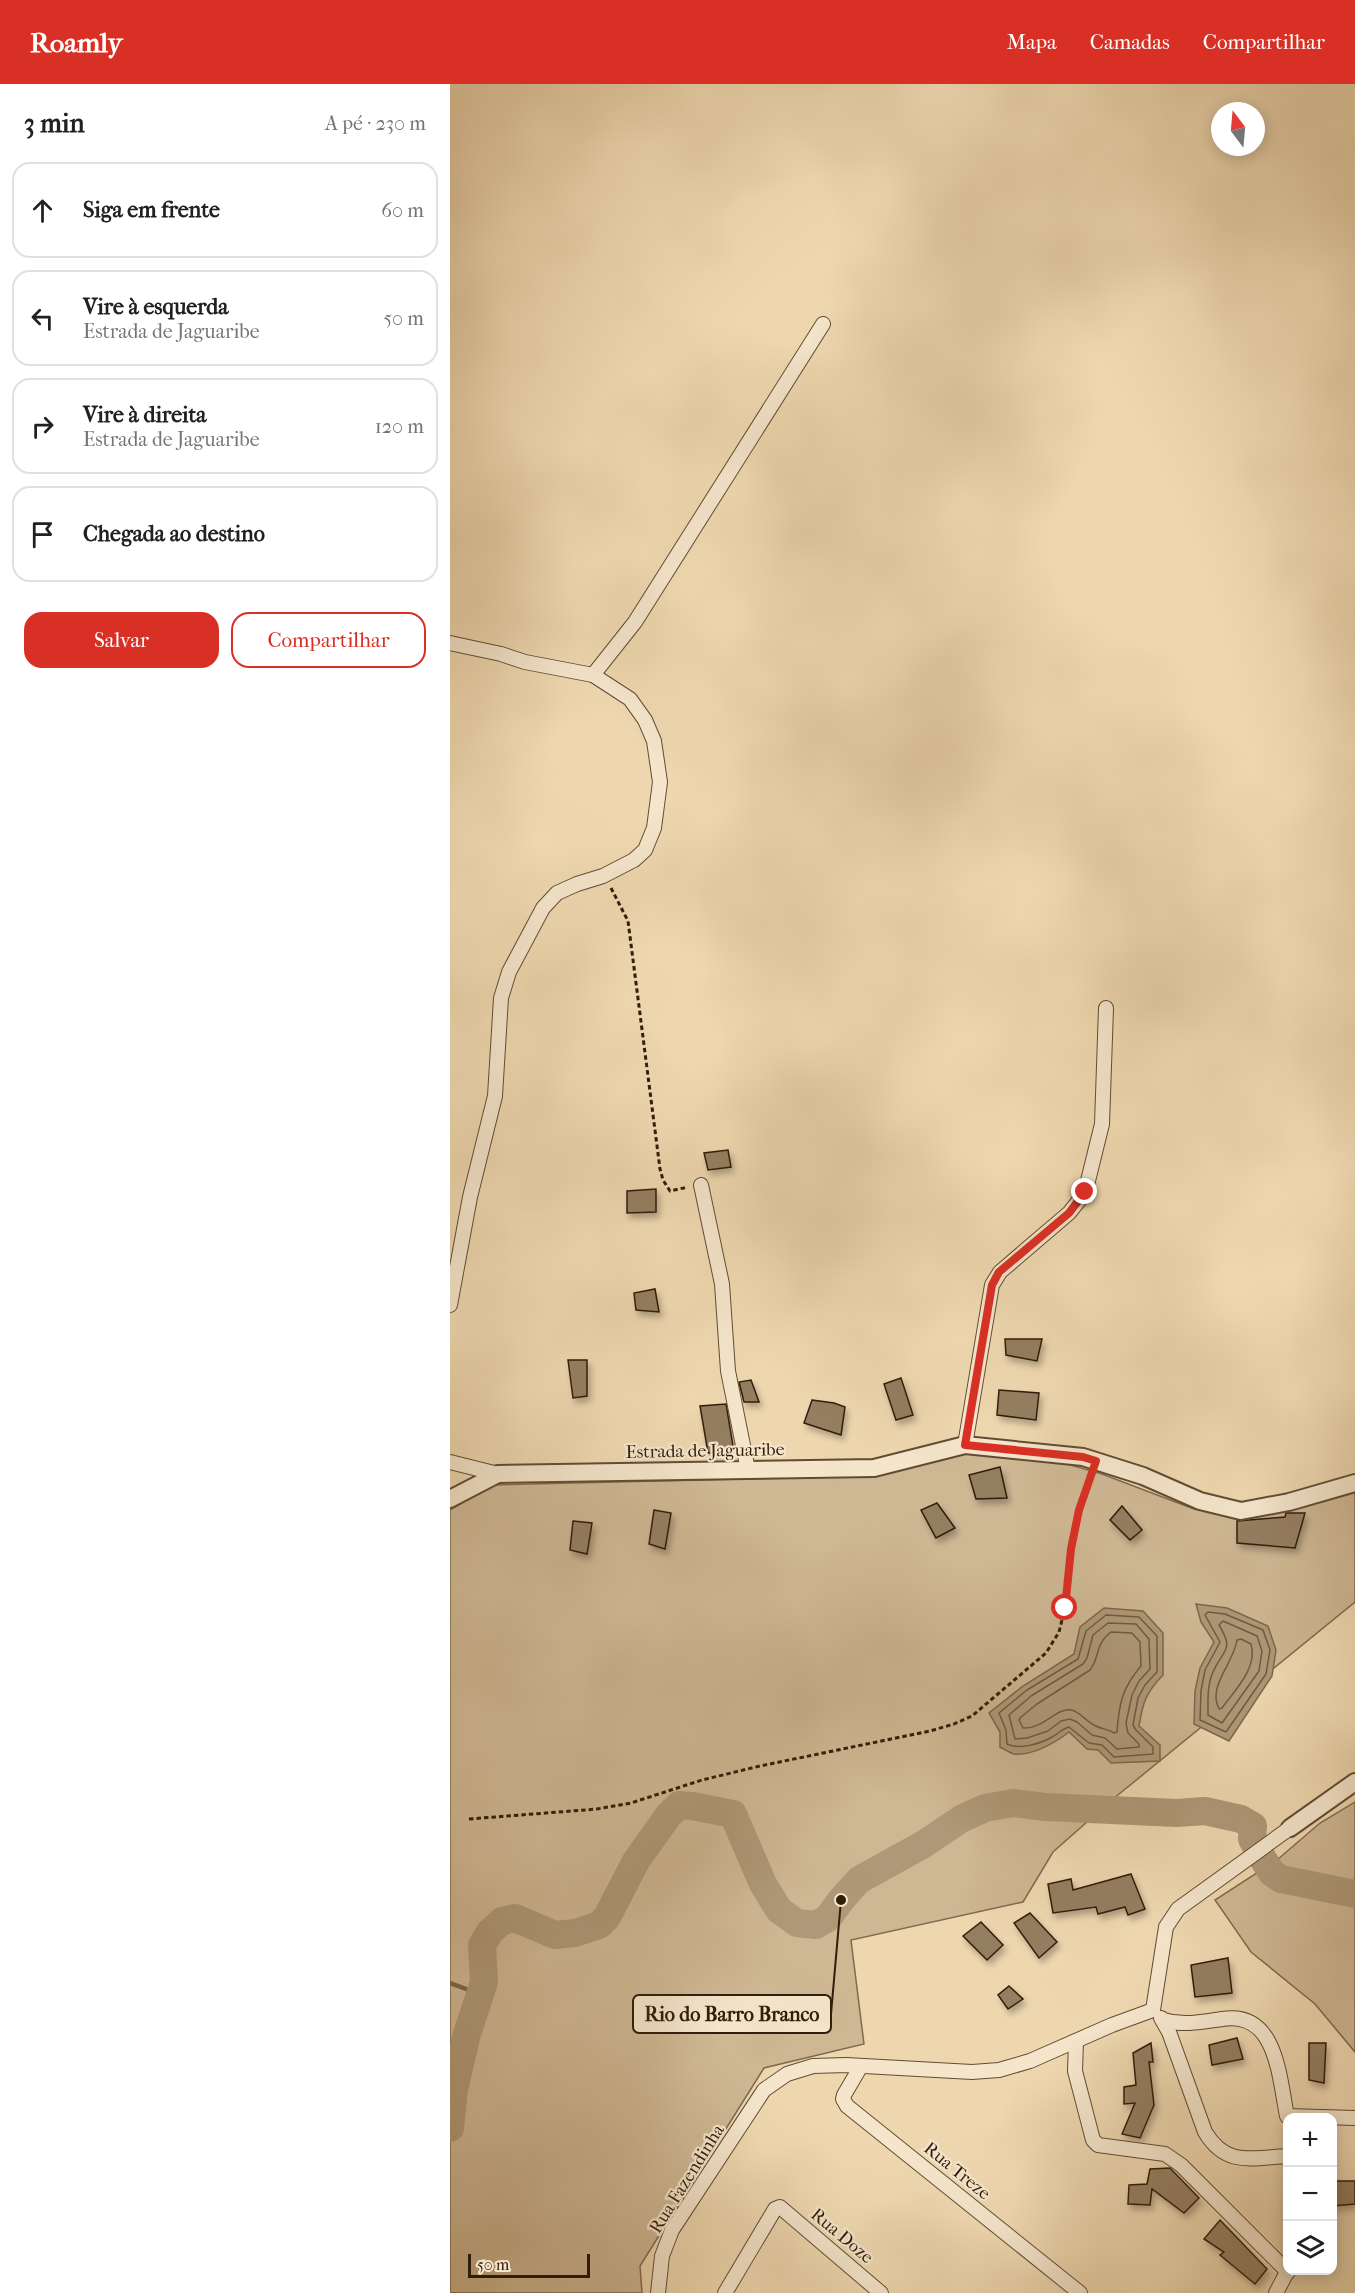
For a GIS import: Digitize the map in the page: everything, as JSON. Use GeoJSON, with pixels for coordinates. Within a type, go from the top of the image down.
{"type":"FeatureCollection","features":[{"type":"Feature","properties":{"kind":"street"},"geometry":{"type":"LineString","coordinates":[[592,675],[635,622],[823,324]]}},
{"type":"Feature","properties":{"kind":"street"},"geometry":{"type":"LineString","coordinates":[[450,643],[501,654],[525,662],[592,675],[630,699],[645,720],[654,741],[660,782],[654,828],[645,850],[634,860],[603,876],[557,893],[543,908],[509,972],[501,998],[495,1096],[470,1197],[450,1305]]}},
{"type":"Feature","properties":{"kind":"street"},"geometry":{"type":"LineString","coordinates":[[965,1445],[992,1285],[999,1272],[1069,1213],[1085,1192],[1102,1124],[1106,1008]]}},
{"type":"Feature","properties":{"kind":"street"},"geometry":{"type":"LineString","coordinates":[[701,1185],[722,1284],[728,1371],[748,1470]]}},
{"type":"Feature","properties":{"kind":"street","name":"Estrada de Jaguaribe"},"geometry":{"type":"LineString","coordinates":[[450,1499],[498,1474],[874,1468],[965,1445],[1083,1457],[1143,1476],[1200,1501],[1241,1511],[1289,1502],[1355,1483]]}},
{"type":"Feature","properties":{"kind":"street"},"geometry":{"type":"LineString","coordinates":[[450,1462],[498,1474]]}},
{"type":"Feature","properties":{"kind":"street"},"geometry":{"type":"LineString","coordinates":[[1283,2157],[1244,2158],[1223,2154],[1214,2146],[1205,2132],[1192,2092],[1158,2015],[1167,1927],[1178,1909],[1355,1782]]}},
{"type":"Feature","properties":{"kind":"street"},"geometry":{"type":"LineString","coordinates":[[861,2066],[972,2072],[999,2070],[1030,2061],[1076,2040],[1158,2015],[1173,2023],[1186,2024],[1230,2017],[1254,2023],[1267,2037],[1274,2053],[1287,2113]]}},
{"type":"Feature","properties":{"kind":"street"},"geometry":{"type":"LineString","coordinates":[[1076,2040],[1074,2071],[1093,2140],[1098,2145],[1166,2154],[1181,2165],[1283,2266]]}},
{"type":"Feature","properties":{"kind":"street","name":"Rua Fazendinha"},"geometry":{"type":"LineString","coordinates":[[658,2293],[662,2256],[672,2230],[764,2090],[787,2074],[813,2066],[861,2066]]}},
{"type":"Feature","properties":{"kind":"street","name":"Rua Treze"},"geometry":{"type":"LineString","coordinates":[[861,2066],[844,2096],[843,2099],[847,2106],[1080,2293]]}},
{"type":"Feature","properties":{"kind":"street"},"geometry":{"type":"LineString","coordinates":[[1337,2118],[1355,2118]]}},
{"type":"Feature","properties":{"kind":"street","name":"Rua Doze"},"geometry":{"type":"LineString","coordinates":[[725,2293],[775,2209],[780,2207],[881,2293]]}},
{"type":"Feature","properties":{"kind":"street"},"geometry":{"type":"LineString","coordinates":[[1276,2293],[1286,2275]]}},
{"type":"Feature","properties":{"kind":"path"},"geometry":{"type":"LineString","coordinates":[[603,876],[615,893],[628,921],[663,1180],[670,1191],[701,1185]]}},
{"type":"Feature","properties":{"kind":"path"},"geometry":{"type":"LineString","coordinates":[[469,1819],[597,1809],[631,1803],[702,1780],[930,1731],[972,1716],[1046,1653],[1059,1632],[1065,1608],[1071,1549],[1079,1510],[1096,1461]]}},
{"type":"Feature","properties":{"kind":"shaded area"},"geometry":{"type":"Polygon","coordinates":[[[961,1452],[1043,1457],[1102,1474],[1194,1509],[1241,1515],[1355,1490],[1355,1602],[1113,1799],[1053,1852],[1023,1902],[851,1940],[864,2044],[764,2068],[640,2266],[642,2293],[450,2293],[450,1510],[491,1485],[829,1477],[961,1452]]]}},
{"type":"Feature","properties":{"kind":"shaded area"},"geometry":{"type":"Polygon","coordinates":[[[1355,1802],[1355,2052],[1315,2004],[1251,1952],[1215,1900],[1277,1860],[1320,1823],[1355,1802]]]}},
{"type":"Feature","properties":{"kind":"water"},"geometry":{"type":"Polygon","coordinates":[[[1196,1604],[1227,1608],[1268,1626],[1276,1650],[1272,1676],[1229,1741],[1194,1724],[1195,1691],[1200,1668],[1214,1642],[1201,1622],[1196,1604]]]}},
{"type":"Feature","properties":{"kind":"water"},"geometry":{"type":"Polygon","coordinates":[[[1104,1608],[1143,1611],[1163,1633],[1163,1675],[1146,1698],[1139,1726],[1160,1745],[1160,1761],[1111,1763],[1098,1750],[1087,1749],[1069,1732],[1050,1744],[1028,1753],[1014,1754],[1000,1747],[1000,1732],[989,1713],[1023,1686],[1074,1654],[1080,1627],[1104,1608]]]}},
{"type":"Feature","properties":{"kind":"building"},"geometry":{"type":"Polygon","coordinates":[[[728,1150],[731,1167],[708,1170],[704,1153],[728,1150]]]}},
{"type":"Feature","properties":{"kind":"building"},"geometry":{"type":"Polygon","coordinates":[[[656,1189],[656,1212],[627,1213],[627,1191],[656,1189]]]}},
{"type":"Feature","properties":{"kind":"building"},"geometry":{"type":"Polygon","coordinates":[[[655,1289],[659,1312],[636,1310],[634,1293],[655,1289]]]}},
{"type":"Feature","properties":{"kind":"building"},"geometry":{"type":"Polygon","coordinates":[[[1005,1339],[1042,1339],[1037,1361],[1006,1355],[1005,1339]]]}},
{"type":"Feature","properties":{"kind":"building"},"geometry":{"type":"Polygon","coordinates":[[[568,1360],[587,1360],[587,1396],[573,1398],[568,1360]]]}},
{"type":"Feature","properties":{"kind":"building"},"geometry":{"type":"Polygon","coordinates":[[[901,1378],[913,1415],[896,1420],[884,1384],[901,1378]]]}},
{"type":"Feature","properties":{"kind":"building"},"geometry":{"type":"Polygon","coordinates":[[[751,1380],[759,1402],[744,1402],[739,1382],[751,1380]]]}},
{"type":"Feature","properties":{"kind":"building"},"geometry":{"type":"Polygon","coordinates":[[[999,1390],[1039,1393],[1036,1420],[997,1415],[999,1390]]]}},
{"type":"Feature","properties":{"kind":"building"},"geometry":{"type":"Polygon","coordinates":[[[812,1400],[845,1407],[841,1435],[804,1423],[812,1400]]]}},
{"type":"Feature","properties":{"kind":"building"},"geometry":{"type":"Polygon","coordinates":[[[726,1404],[734,1452],[708,1453],[700,1406],[726,1404]]]}},
{"type":"Feature","properties":{"kind":"building"},"geometry":{"type":"Polygon","coordinates":[[[1000,1467],[1007,1498],[976,1499],[969,1475],[1000,1467]]]}},
{"type":"Feature","properties":{"kind":"building"},"geometry":{"type":"Polygon","coordinates":[[[937,1503],[955,1528],[936,1538],[921,1510],[937,1503]]]}},
{"type":"Feature","properties":{"kind":"building"},"geometry":{"type":"Polygon","coordinates":[[[1122,1506],[1142,1530],[1130,1540],[1110,1520],[1122,1506]]]}},
{"type":"Feature","properties":{"kind":"building"},"geometry":{"type":"Polygon","coordinates":[[[654,1510],[671,1513],[665,1549],[649,1544],[654,1510]]]}},
{"type":"Feature","properties":{"kind":"building"},"geometry":{"type":"Polygon","coordinates":[[[1286,1513],[1305,1513],[1295,1548],[1237,1543],[1237,1521],[1285,1517],[1286,1513]]]}},
{"type":"Feature","properties":{"kind":"building"},"geometry":{"type":"Polygon","coordinates":[[[573,1521],[592,1523],[587,1554],[570,1550],[573,1521]]]}},
{"type":"Feature","properties":{"kind":"building"},"geometry":{"type":"Polygon","coordinates":[[[1131,1874],[1145,1909],[1128,1915],[1125,1907],[1098,1914],[1096,1907],[1053,1913],[1048,1884],[1071,1879],[1073,1890],[1131,1874]]]}},
{"type":"Feature","properties":{"kind":"building"},"geometry":{"type":"Polygon","coordinates":[[[1030,1913],[1057,1942],[1039,1958],[1014,1923],[1030,1913]]]}},
{"type":"Feature","properties":{"kind":"building"},"geometry":{"type":"Polygon","coordinates":[[[981,1922],[1003,1945],[987,1960],[963,1936],[981,1922]]]}},
{"type":"Feature","properties":{"kind":"building"},"geometry":{"type":"Polygon","coordinates":[[[1228,1958],[1232,1993],[1195,1997],[1191,1965],[1228,1958]]]}},
{"type":"Feature","properties":{"kind":"building"},"geometry":{"type":"Polygon","coordinates":[[[1009,1986],[1023,1999],[1008,2009],[998,1995],[1009,1986]]]}},
{"type":"Feature","properties":{"kind":"building"},"geometry":{"type":"Polygon","coordinates":[[[1237,2038],[1243,2059],[1212,2065],[1209,2045],[1237,2038]]]}},
{"type":"Feature","properties":{"kind":"building"},"geometry":{"type":"Polygon","coordinates":[[[1151,2043],[1153,2062],[1149,2062],[1154,2105],[1140,2138],[1122,2134],[1135,2103],[1124,2104],[1124,2087],[1136,2085],[1133,2053],[1151,2043]]]}},
{"type":"Feature","properties":{"kind":"building"},"geometry":{"type":"Polygon","coordinates":[[[1309,2043],[1326,2043],[1324,2083],[1309,2080],[1309,2043]]]}},
{"type":"Feature","properties":{"kind":"building"},"geometry":{"type":"Polygon","coordinates":[[[1170,2168],[1199,2198],[1184,2213],[1152,2189],[1150,2205],[1128,2204],[1129,2185],[1147,2184],[1150,2169],[1170,2168]]]}},
{"type":"Feature","properties":{"kind":"building"},"geometry":{"type":"Polygon","coordinates":[[[1337,2181],[1355,2181],[1355,2204],[1337,2206],[1337,2181]]]}},
{"type":"Feature","properties":{"kind":"building"},"geometry":{"type":"Polygon","coordinates":[[[1220,2220],[1267,2269],[1255,2284],[1220,2255],[1224,2252],[1204,2239],[1220,2220]]]}},
{"type":"Feature","properties":{"kind":"waterway"},"geometry":{"type":"LineString","coordinates":[[450,2128],[454,2089],[467,2034],[484,1982],[482,1945],[490,1932],[502,1921],[515,1918],[555,1935],[575,1933],[599,1925],[607,1917],[636,1861],[668,1816],[679,1805],[733,1814],[763,1884],[779,1910],[797,1923],[816,1925],[828,1918],[859,1880],[924,1844],[961,1819],[985,1808],[1013,1803],[1045,1807],[1177,1813],[1205,1811],[1241,1819],[1253,1826],[1252,1839],[1272,1873],[1281,1879],[1355,1894]]}},
{"type":"Feature","properties":{"kind":"waterway"},"geometry":{"type":"LineString","coordinates":[[450,1983],[480,1994]]}},
{"type":"Feature","properties":{"kind":"place","name":"Rio do Barro Branco"},"geometry":{"type":"Point","coordinates":[841,1900]}},
{"type":"Feature","properties":{"kind":"route"},"geometry":{"type":"LineString","coordinates":[[1065,1608],[1071,1549],[1079,1510],[1096,1461],[1083,1457],[965,1445],[973,1409],[992,1285],[999,1272],[1069,1213],[1085,1192]]}}]}
